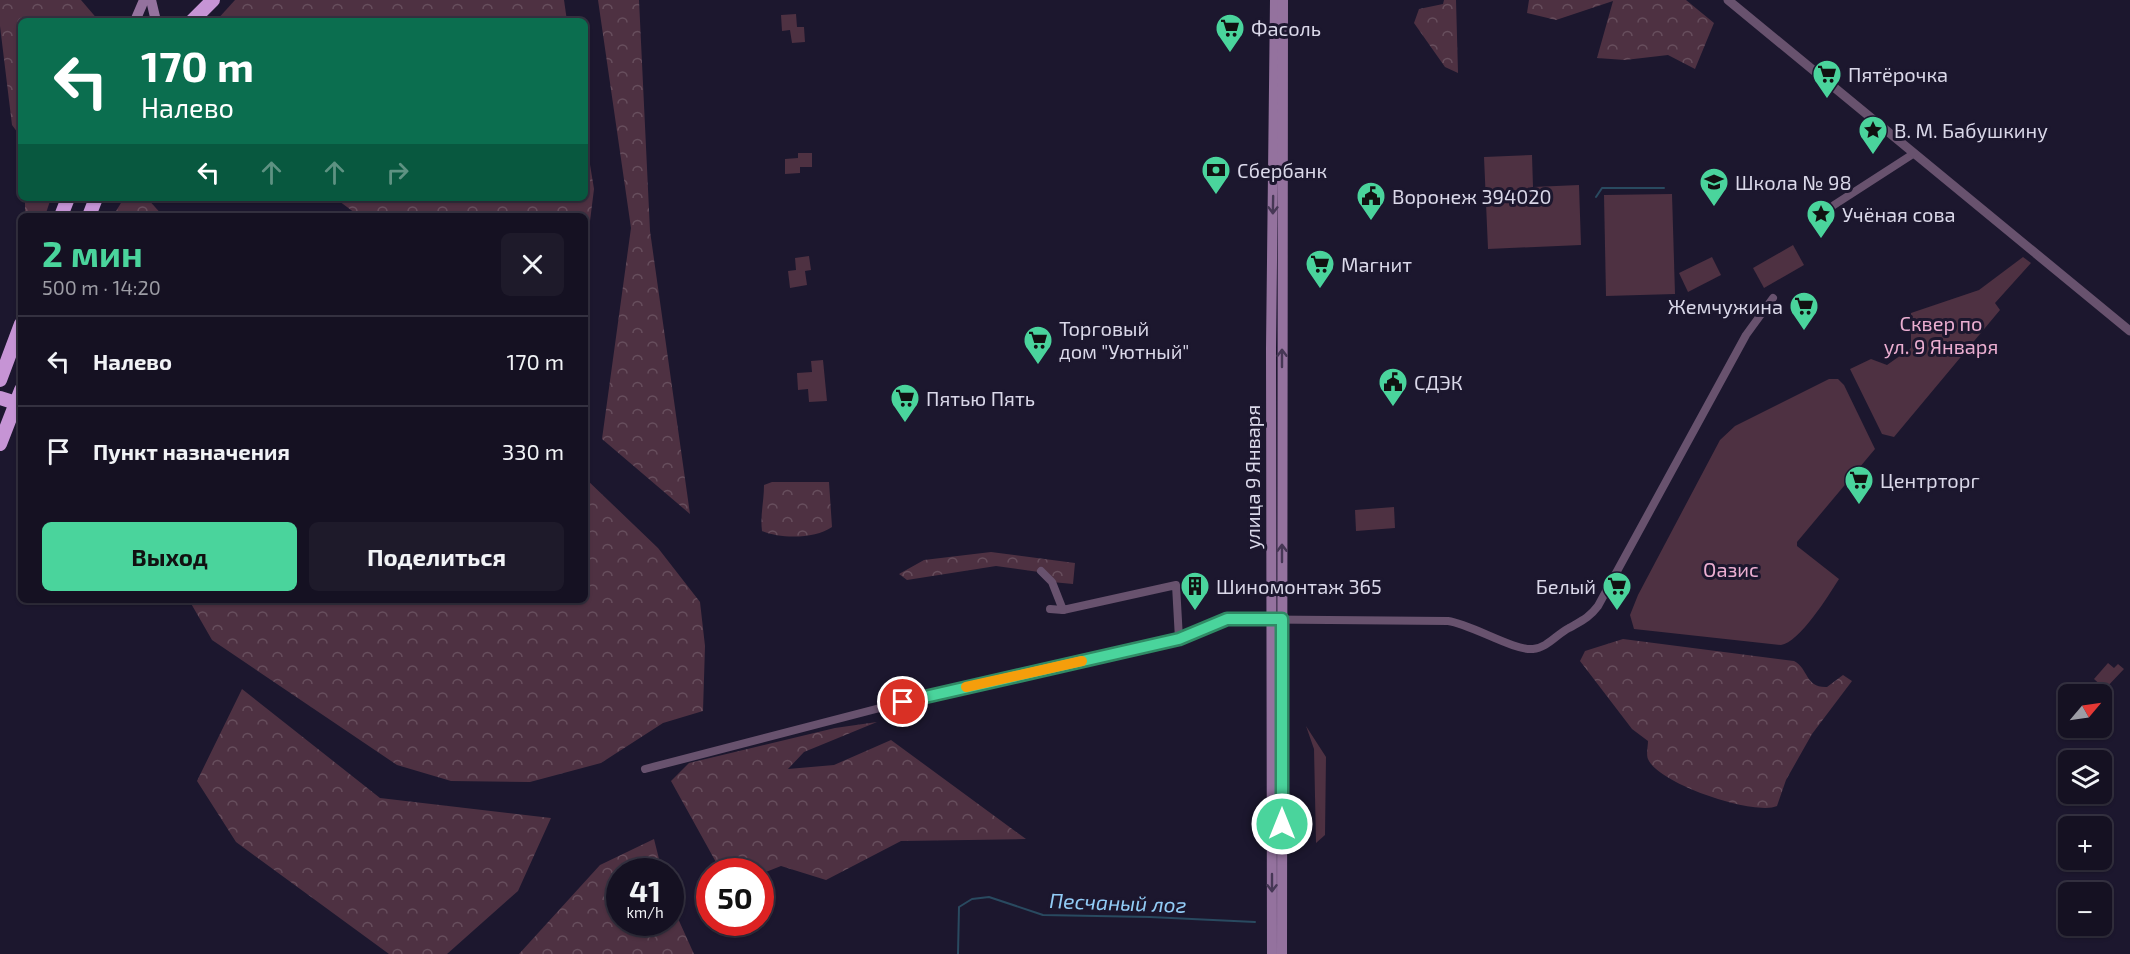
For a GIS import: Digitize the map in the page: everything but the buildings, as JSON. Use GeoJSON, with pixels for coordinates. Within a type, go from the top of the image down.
{"type":"FeatureCollection","features":[{"type":"Feature","properties":{"kind":"highway"},"geometry":{"type":"LineString","coordinates":[[195,18],[213,0]]}},
{"type":"Feature","properties":{"kind":"highway"},"geometry":{"type":"LineString","coordinates":[[200,18],[213,0]]}},
{"type":"Feature","properties":{"kind":"highway"},"geometry":{"type":"LineString","coordinates":[[0,380],[18,332]]}},
{"type":"Feature","properties":{"kind":"highway"},"geometry":{"type":"LineString","coordinates":[[0,398],[18,397],[0,444]]}},
{"type":"Feature","properties":{"kind":"main road"},"geometry":{"type":"LineString","coordinates":[[136,18],[144,0]]}},
{"type":"Feature","properties":{"kind":"main road"},"geometry":{"type":"LineString","coordinates":[[151,0],[155,18]]}},
{"type":"Feature","properties":{"kind":"main road","name":"улица 9 Января"},"geometry":{"type":"LineString","coordinates":[[1275,0],[1271,619],[1277,710],[1282,954]]}},
{"type":"Feature","properties":{"kind":"main road","name":"улица 9 Января"},"geometry":{"type":"LineString","coordinates":[[1272,954],[1277,710],[1282,619],[1283,0]]}},
{"type":"Feature","properties":{"kind":"street"},"geometry":{"type":"LineString","coordinates":[[1728,0],[2019,242],[2130,331]]}},
{"type":"Feature","properties":{"kind":"street"},"geometry":{"type":"LineString","coordinates":[[1834,205],[1914,154]]}},
{"type":"Feature","properties":{"kind":"street"},"geometry":{"type":"LineString","coordinates":[[645,769],[903,702],[1179,639],[1227,619],[1448,621],[1464,623],[1532,650],[1544,646],[1569,627],[1581,624],[1598,606],[1746,335],[1773,298]]}},
{"type":"Feature","properties":{"kind":"street"},"geometry":{"type":"LineString","coordinates":[[1041,571],[1052,582],[1063,610]]}},
{"type":"Feature","properties":{"kind":"street"},"geometry":{"type":"LineString","coordinates":[[1050,609],[1063,610],[1176,585],[1179,639]]}},
{"type":"Feature","properties":{"kind":"green space"},"geometry":{"type":"Polygon","coordinates":[[[0,0],[81,0],[96,18],[18,18],[18,133],[12,125],[0,26],[0,0]]]}},
{"type":"Feature","properties":{"kind":"green space"},"geometry":{"type":"Polygon","coordinates":[[[235,0],[564,0],[567,18],[219,18],[235,0]]]}},
{"type":"Feature","properties":{"kind":"green space"},"geometry":{"type":"Polygon","coordinates":[[[598,0],[639,0],[650,231],[690,514],[602,439],[631,228],[598,0]]]}},
{"type":"Feature","properties":{"kind":"green space"},"geometry":{"type":"Polygon","coordinates":[[[1444,0],[1456,0],[1458,73],[1445,67],[1414,23],[1419,9],[1443,4],[1444,0]]]}},
{"type":"Feature","properties":{"kind":"green space"},"geometry":{"type":"Polygon","coordinates":[[[1529,0],[1686,0],[1714,23],[1695,69],[1668,55],[1625,60],[1597,58],[1613,1],[1556,20],[1527,13],[1529,0]]]}},
{"type":"Feature","properties":{"kind":"green space"},"geometry":{"type":"Polygon","coordinates":[[[796,14],[797,27],[804,27],[805,42],[792,43],[790,30],[782,31],[781,15],[796,14]]]}},
{"type":"Feature","properties":{"kind":"green space"},"geometry":{"type":"Polygon","coordinates":[[[588,152],[594,189],[588,237],[588,213],[355,213],[339,201],[588,201],[588,152]]]}},
{"type":"Feature","properties":{"kind":"green space"},"geometry":{"type":"Polygon","coordinates":[[[798,153],[812,153],[812,167],[800,167],[800,173],[785,174],[785,159],[798,158],[798,153]]]}},
{"type":"Feature","properties":{"kind":"green space"},"geometry":{"type":"Polygon","coordinates":[[[1532,155],[1533,187],[1579,185],[1581,245],[1488,249],[1484,157],[1532,155]]]}},
{"type":"Feature","properties":{"kind":"green space"},"geometry":{"type":"Polygon","coordinates":[[[1672,194],[1675,294],[1606,296],[1604,195],[1672,194]]]}},
{"type":"Feature","properties":{"kind":"green space"},"geometry":{"type":"Polygon","coordinates":[[[25,201],[50,201],[46,213],[25,213],[25,201]]]}},
{"type":"Feature","properties":{"kind":"green space"},"geometry":{"type":"Polygon","coordinates":[[[122,201],[150,201],[160,213],[115,213],[122,201]]]}},
{"type":"Feature","properties":{"kind":"green space"},"geometry":{"type":"Polygon","coordinates":[[[1793,245],[1804,265],[1764,288],[1753,268],[1793,245]]]}},
{"type":"Feature","properties":{"kind":"green space"},"geometry":{"type":"Polygon","coordinates":[[[809,256],[811,270],[805,271],[807,285],[790,288],[788,271],[796,270],[795,258],[809,256]]]}},
{"type":"Feature","properties":{"kind":"green space"},"geometry":{"type":"Polygon","coordinates":[[[1712,257],[1721,275],[1688,292],[1679,273],[1712,257]]]}},
{"type":"Feature","properties":{"kind":"green space","name":"Сквер по ул. 9 Января"},"geometry":{"type":"Polygon","coordinates":[[[2023,257],[2031,263],[1995,303],[2000,310],[1894,437],[1882,434],[1850,369],[1871,359],[1887,365],[1911,348],[1911,313],[1979,290],[2023,257]]]}},
{"type":"Feature","properties":{"kind":"green space"},"geometry":{"type":"Polygon","coordinates":[[[823,360],[827,401],[809,402],[808,389],[798,390],[797,373],[812,372],[811,361],[823,360]]]}},
{"type":"Feature","properties":{"kind":"green space","name":"Оазис"},"geometry":{"type":"Polygon","coordinates":[[[1829,379],[1838,379],[1844,385],[1875,449],[1797,542],[1797,546],[1839,579],[1813,617],[1796,636],[1781,645],[1634,629],[1630,615],[1638,595],[1720,440],[1735,426],[1829,379]]]}},
{"type":"Feature","properties":{"kind":"green space"},"geometry":{"type":"Polygon","coordinates":[[[588,481],[658,548],[700,602],[705,646],[703,711],[663,723],[601,763],[530,782],[451,781],[397,765],[212,640],[191,603],[588,603],[588,481]]]}},
{"type":"Feature","properties":{"kind":"green space"},"geometry":{"type":"Polygon","coordinates":[[[772,482],[829,482],[832,527],[807,536],[770,534],[762,531],[764,485],[772,482]]]}},
{"type":"Feature","properties":{"kind":"green space"},"geometry":{"type":"Polygon","coordinates":[[[1394,507],[1395,528],[1356,531],[1355,510],[1394,507]]]}},
{"type":"Feature","properties":{"kind":"green space"},"geometry":{"type":"Polygon","coordinates":[[[991,552],[1075,563],[1073,584],[1052,582],[1046,573],[996,566],[907,580],[899,574],[924,560],[991,552]]]}},
{"type":"Feature","properties":{"kind":"green space"},"geometry":{"type":"Polygon","coordinates":[[[1623,639],[1794,661],[1799,664],[1811,681],[1820,686],[1827,687],[1843,675],[1852,681],[1812,734],[1786,780],[1777,806],[1766,808],[1749,806],[1708,796],[1687,787],[1656,769],[1648,759],[1648,741],[1632,729],[1580,661],[1585,651],[1623,639]]]}},
{"type":"Feature","properties":{"kind":"green space"},"geometry":{"type":"Polygon","coordinates":[[[2108,663],[2114,668],[2118,664],[2124,669],[2110,684],[2100,684],[2094,679],[2108,663]]]}},
{"type":"Feature","properties":{"kind":"green space"},"geometry":{"type":"Polygon","coordinates":[[[242,689],[380,798],[551,818],[518,891],[447,954],[389,954],[236,842],[197,781],[242,689]]]}},
{"type":"Feature","properties":{"kind":"green space"},"geometry":{"type":"Polygon","coordinates":[[[877,722],[804,752],[788,769],[834,765],[891,740],[1026,839],[901,841],[826,880],[781,866],[774,869],[774,858],[714,858],[671,781],[689,763],[835,728],[877,722]]]}},
{"type":"Feature","properties":{"kind":"green space"},"geometry":{"type":"Polygon","coordinates":[[[1306,726],[1326,757],[1325,835],[1316,843],[1314,749],[1306,726]]]}},
{"type":"Feature","properties":{"kind":"green space"},"geometry":{"type":"Polygon","coordinates":[[[654,839],[659,858],[615,858],[654,839]]]}},
{"type":"Feature","properties":{"kind":"green space"},"geometry":{"type":"Polygon","coordinates":[[[606,862],[606,936],[684,936],[684,932],[694,954],[519,954],[600,865],[606,862]]]}},
{"type":"Feature","properties":{"kind":"waterway"},"geometry":{"type":"LineString","coordinates":[[1596,197],[1602,188],[1664,188]]}},
{"type":"Feature","properties":{"kind":"waterway","name":"Песчаный лог"},"geometry":{"type":"LineString","coordinates":[[958,954],[959,907],[972,899],[989,897],[1043,915],[1255,922]]}},
{"type":"Feature","properties":{"kind":"slow traffic"},"geometry":{"type":"LineString","coordinates":[[966,687],[1082,661]]}},
{"type":"Feature","properties":{"kind":"place","name":"Фасоль"},"geometry":{"type":"Point","coordinates":[1230,54]}},
{"type":"Feature","properties":{"kind":"place","name":"Пятёрочка"},"geometry":{"type":"Point","coordinates":[1827,100]}},
{"type":"Feature","properties":{"kind":"place","name":"В. М. Бабушкину"},"geometry":{"type":"Point","coordinates":[1873,156]}},
{"type":"Feature","properties":{"kind":"place","name":"Сбербанк"},"geometry":{"type":"Point","coordinates":[1216,196]}},
{"type":"Feature","properties":{"kind":"place","name":"Школа № 98"},"geometry":{"type":"Point","coordinates":[1714,208]}},
{"type":"Feature","properties":{"kind":"place","name":"Воронеж 394020"},"geometry":{"type":"Point","coordinates":[1371,222]}},
{"type":"Feature","properties":{"kind":"place","name":"Учёная сова"},"geometry":{"type":"Point","coordinates":[1821,240]}},
{"type":"Feature","properties":{"kind":"place","name":"Магнит"},"geometry":{"type":"Point","coordinates":[1320,290]}},
{"type":"Feature","properties":{"kind":"place","name":"Жемчужина"},"geometry":{"type":"Point","coordinates":[1804,332]}},
{"type":"Feature","properties":{"kind":"place","name":"Торговый дом \"Уютный\""},"geometry":{"type":"Point","coordinates":[1038,366]}},
{"type":"Feature","properties":{"kind":"place","name":"СДЭК"},"geometry":{"type":"Point","coordinates":[1393,408]}},
{"type":"Feature","properties":{"kind":"place","name":"Пятью Пять"},"geometry":{"type":"Point","coordinates":[905,424]}},
{"type":"Feature","properties":{"kind":"place","name":"Центрторг"},"geometry":{"type":"Point","coordinates":[1859,506]}},
{"type":"Feature","properties":{"kind":"place","name":"Шиномонтаж 365"},"geometry":{"type":"Point","coordinates":[1195,612]}},
{"type":"Feature","properties":{"kind":"place","name":"Белый"},"geometry":{"type":"Point","coordinates":[1617,612]}},
{"type":"Feature","properties":{"kind":"route"},"geometry":{"type":"LineString","coordinates":[[903,702],[1179,639],[1227,619],[1282,619],[1282,824]]}}]}
